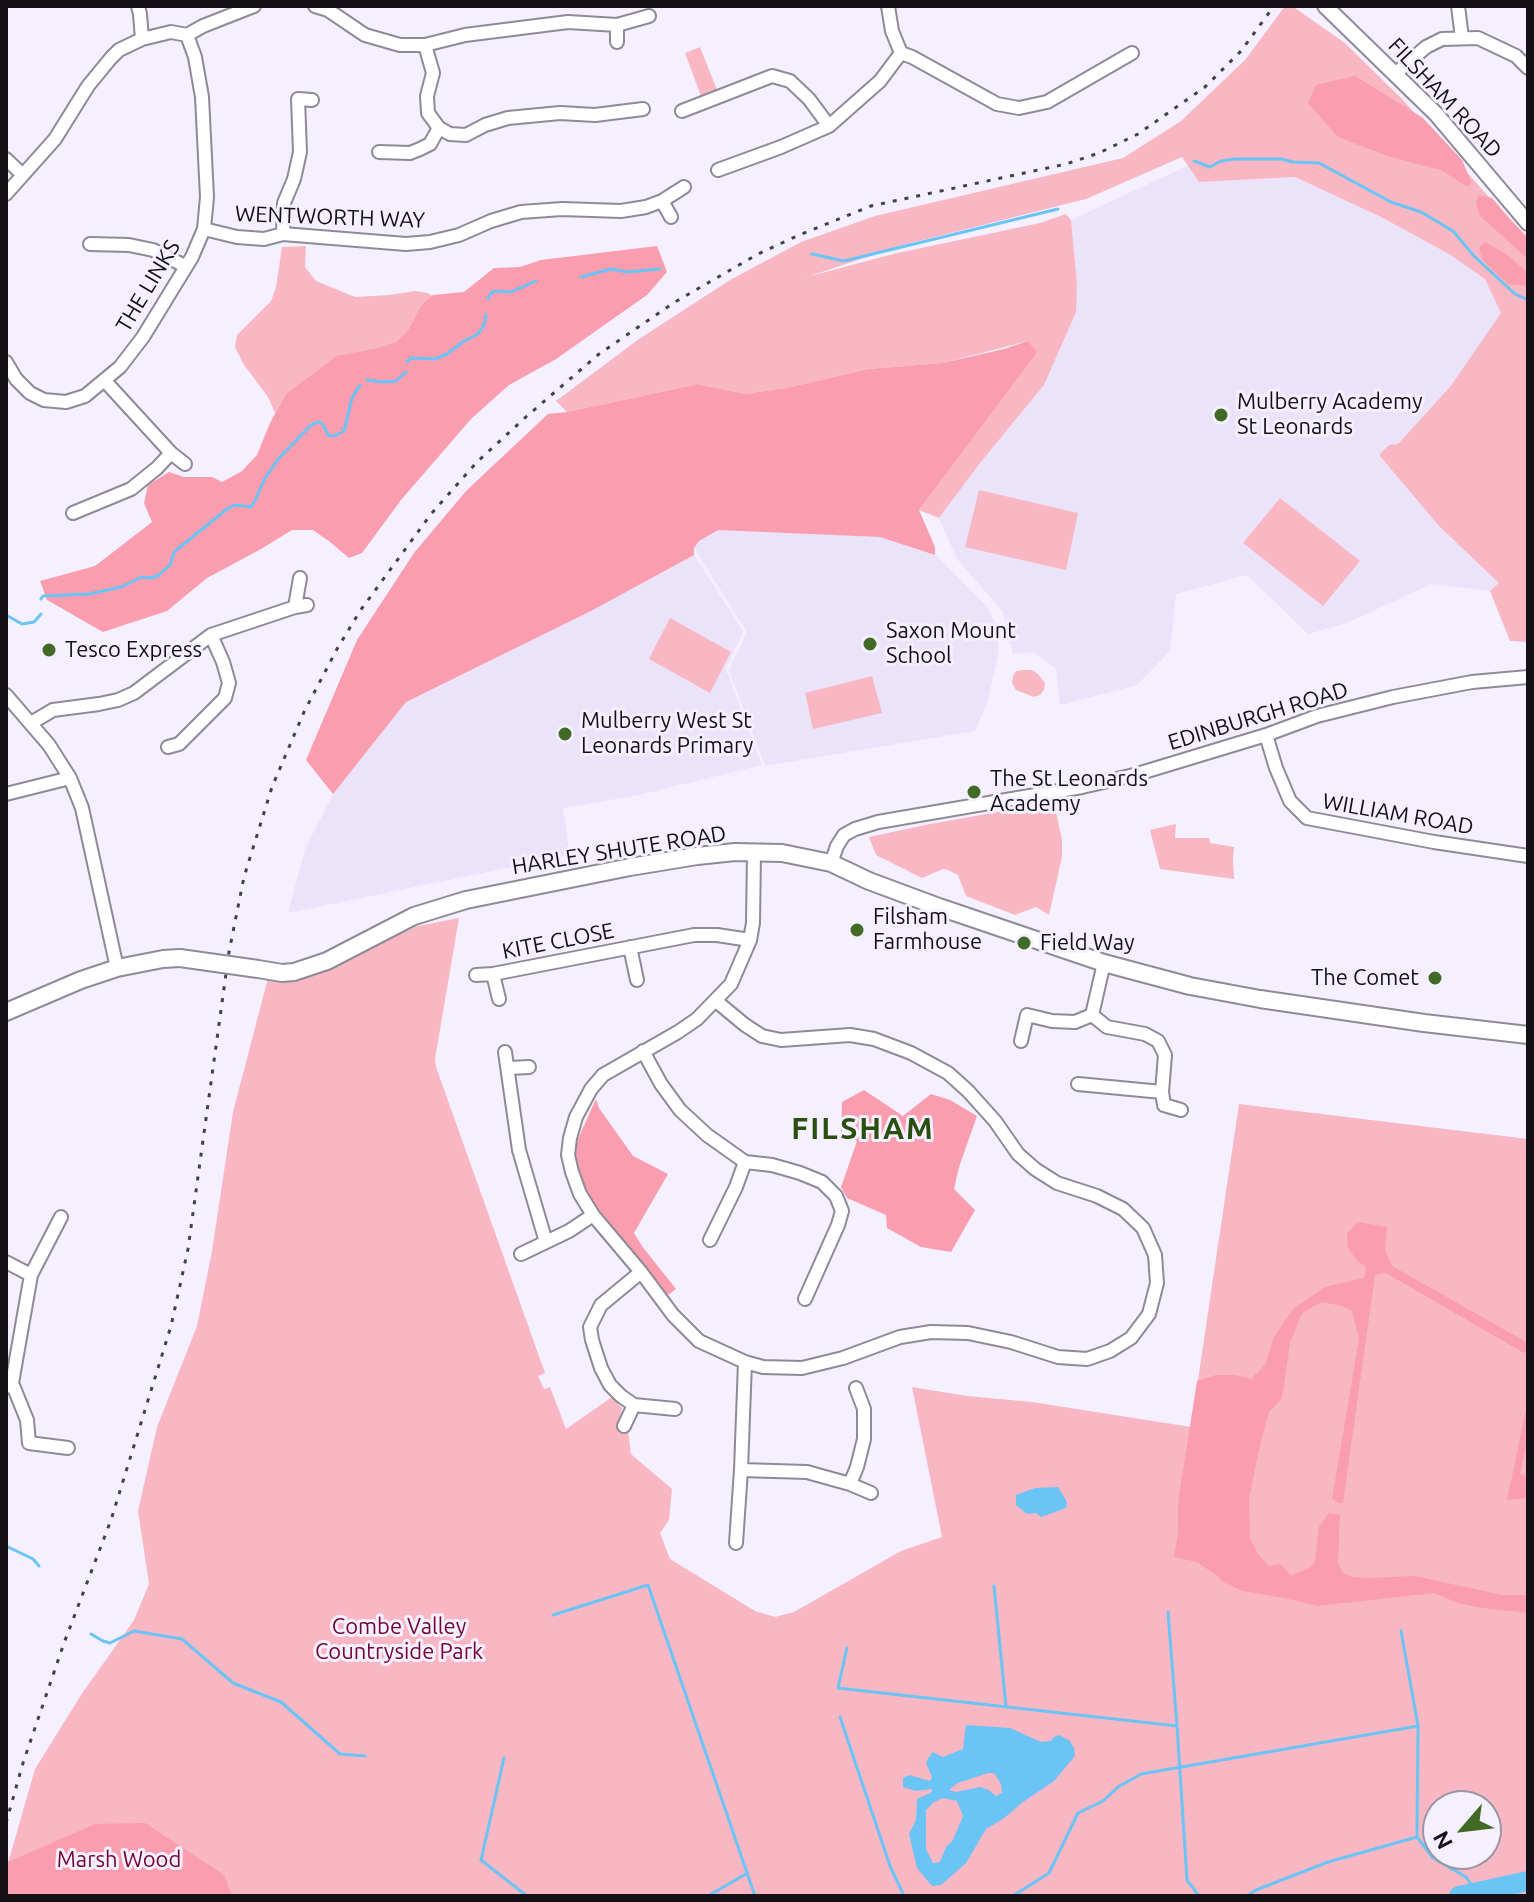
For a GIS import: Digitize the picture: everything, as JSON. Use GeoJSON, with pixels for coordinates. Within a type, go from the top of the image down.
{"type":"FeatureCollection","features":[{"type":"Feature","properties":{"kind":"main road","name":"HARLEY SHUTE ROAD"},"geometry":{"type":"LineString","coordinates":[[6,1012],[81,980],[117,968],[163,959],[180,958],[282,973],[294,972],[327,961],[414,916],[466,900],[584,876],[735,852],[800,856],[831,863],[939,907],[1104,963],[1190,986],[1424,1023],[1528,1035]]}},
{"type":"Feature","properties":{"kind":"street"},"geometry":{"type":"LineString","coordinates":[[138,6],[142,39]]}},
{"type":"Feature","properties":{"kind":"street"},"geometry":{"type":"LineString","coordinates":[[6,194],[55,139],[88,86],[119,50],[142,39],[171,32],[187,35],[254,6]]}},
{"type":"Feature","properties":{"kind":"street"},"geometry":{"type":"LineString","coordinates":[[315,6],[328,10],[365,35],[400,45],[425,45],[465,35],[568,22],[617,25],[649,16]]}},
{"type":"Feature","properties":{"kind":"street"},"geometry":{"type":"LineString","coordinates":[[888,6],[892,31],[901,53],[997,104],[1019,108],[1047,102],[1132,53]]}},
{"type":"Feature","properties":{"kind":"street","name":"FILSHAM ROAD"},"geometry":{"type":"LineString","coordinates":[[1325,6],[1436,114],[1528,223]]}},
{"type":"Feature","properties":{"kind":"street"},"geometry":{"type":"LineString","coordinates":[[1458,6],[1462,38]]}},
{"type":"Feature","properties":{"kind":"street"},"geometry":{"type":"LineString","coordinates":[[617,25],[617,42]]}},
{"type":"Feature","properties":{"kind":"street","name":"THE LINKS"},"geometry":{"type":"LineString","coordinates":[[6,362],[16,379],[30,393],[44,400],[66,402],[85,396],[120,367],[143,337],[192,257],[204,229],[207,197],[202,97],[195,57],[187,35]]}},
{"type":"Feature","properties":{"kind":"street"},"geometry":{"type":"LineString","coordinates":[[1395,74],[1426,47],[1442,39],[1462,38],[1478,38],[1516,56],[1528,68]]}},
{"type":"Feature","properties":{"kind":"street"},"geometry":{"type":"LineString","coordinates":[[425,45],[433,73],[427,96],[428,113],[439,128],[450,134],[466,135],[508,118],[560,113],[595,115],[643,109]]}},
{"type":"Feature","properties":{"kind":"street"},"geometry":{"type":"LineString","coordinates":[[718,170],[829,126],[880,81],[901,53]]}},
{"type":"Feature","properties":{"kind":"street"},"geometry":{"type":"LineString","coordinates":[[682,111],[772,76],[790,81],[809,99],[829,126]]}},
{"type":"Feature","properties":{"kind":"street"},"geometry":{"type":"LineString","coordinates":[[283,234],[284,203],[300,152],[298,99],[312,100]]}},
{"type":"Feature","properties":{"kind":"street"},"geometry":{"type":"LineString","coordinates":[[379,152],[410,153],[430,144],[439,128]]}},
{"type":"Feature","properties":{"kind":"street"},"geometry":{"type":"LineString","coordinates":[[399,153],[399,166]]}},
{"type":"Feature","properties":{"kind":"street"},"geometry":{"type":"LineString","coordinates":[[6,159],[23,175]]}},
{"type":"Feature","properties":{"kind":"street","name":"WENTWORTH WAY"},"geometry":{"type":"LineString","coordinates":[[204,229],[237,237],[264,239],[283,234],[406,244],[430,242],[459,235],[521,212],[562,209],[621,211],[646,207],[684,187]]}},
{"type":"Feature","properties":{"kind":"street"},"geometry":{"type":"LineString","coordinates":[[662,201],[671,217]]}},
{"type":"Feature","properties":{"kind":"street"},"geometry":{"type":"LineString","coordinates":[[90,244],[129,245],[153,250],[185,266]]}},
{"type":"Feature","properties":{"kind":"street"},"geometry":{"type":"LineString","coordinates":[[105,381],[171,453],[185,464]]}},
{"type":"Feature","properties":{"kind":"street"},"geometry":{"type":"LineString","coordinates":[[73,513],[131,489],[171,453]]}},
{"type":"Feature","properties":{"kind":"street"},"geometry":{"type":"LineString","coordinates":[[31,723],[53,710],[108,702],[134,693],[211,635],[301,606],[300,578]]}},
{"type":"Feature","properties":{"kind":"street"},"geometry":{"type":"LineString","coordinates":[[187,756],[174,745],[225,698],[229,683],[211,635]]}},
{"type":"Feature","properties":{"kind":"street","name":"EDINBURGH ROAD"},"geometry":{"type":"LineString","coordinates":[[831,863],[844,835],[878,822],[1121,778],[1266,735],[1317,716],[1393,697],[1472,682],[1528,677]]}},
{"type":"Feature","properties":{"kind":"street"},"geometry":{"type":"LineString","coordinates":[[6,695],[31,723],[70,778],[82,808],[117,968]]}},
{"type":"Feature","properties":{"kind":"street","name":"WILLIAM ROAD"},"geometry":{"type":"LineString","coordinates":[[1266,735],[1290,801],[1307,818],[1528,856]]}},
{"type":"Feature","properties":{"kind":"street"},"geometry":{"type":"LineString","coordinates":[[6,794],[70,778]]}},
{"type":"Feature","properties":{"kind":"street"},"geometry":{"type":"LineString","coordinates":[[716,1001],[762,1036],[781,1040],[850,1035],[874,1039],[911,1053],[948,1073],[968,1091],[995,1121],[1018,1154],[1035,1169],[1057,1183],[1097,1196],[1123,1209],[1143,1228],[1155,1255],[1157,1283],[1149,1314],[1131,1338],[1110,1351],[1087,1359],[1058,1357],[968,1333],[931,1332],[900,1337],[843,1358],[802,1368],[763,1367],[699,1341],[673,1315],[593,1215],[580,1194],[568,1155],[573,1127],[583,1102],[603,1075],[697,1019],[731,984],[750,940],[753,923],[754,853]]}},
{"type":"Feature","properties":{"kind":"street","name":"KITE CLOSE"},"geometry":{"type":"LineString","coordinates":[[476,975],[694,935],[750,940]]}},
{"type":"Feature","properties":{"kind":"street","name":"KITE CLOSE"},"geometry":{"type":"LineString","coordinates":[[630,947],[637,980]]}},
{"type":"Feature","properties":{"kind":"street"},"geometry":{"type":"LineString","coordinates":[[1092,1015],[1104,963]]}},
{"type":"Feature","properties":{"kind":"street","name":"KITE CLOSE"},"geometry":{"type":"LineString","coordinates":[[493,974],[499,999]]}},
{"type":"Feature","properties":{"kind":"street"},"geometry":{"type":"LineString","coordinates":[[1021,1041],[1027,1015],[1075,1022],[1092,1015]]}},
{"type":"Feature","properties":{"kind":"street"},"geometry":{"type":"LineString","coordinates":[[1092,1015],[1107,1027],[1145,1034],[1158,1041],[1165,1055],[1164,1105],[1181,1110]]}},
{"type":"Feature","properties":{"kind":"street"},"geometry":{"type":"LineString","coordinates":[[643,1051],[680,1110],[707,1135],[745,1162],[800,1173],[822,1182],[836,1196],[842,1211],[838,1225],[805,1299]]}},
{"type":"Feature","properties":{"kind":"street"},"geometry":{"type":"LineString","coordinates":[[505,1052],[519,1150],[546,1242]]}},
{"type":"Feature","properties":{"kind":"street"},"geometry":{"type":"LineString","coordinates":[[509,1068],[529,1067]]}},
{"type":"Feature","properties":{"kind":"street"},"geometry":{"type":"LineString","coordinates":[[1078,1084],[1162,1092]]}},
{"type":"Feature","properties":{"kind":"street"},"geometry":{"type":"LineString","coordinates":[[710,1240],[745,1162]]}},
{"type":"Feature","properties":{"kind":"street"},"geometry":{"type":"LineString","coordinates":[[521,1254],[569,1231],[593,1215]]}},
{"type":"Feature","properties":{"kind":"street"},"geometry":{"type":"LineString","coordinates":[[29,1443],[27,1420],[9,1385],[31,1275],[61,1217]]}},
{"type":"Feature","properties":{"kind":"street"},"geometry":{"type":"LineString","coordinates":[[6,1262],[31,1275]]}},
{"type":"Feature","properties":{"kind":"street"},"geometry":{"type":"LineString","coordinates":[[641,1272],[601,1305],[590,1327],[592,1340],[601,1368],[610,1385],[621,1396],[634,1405],[675,1409]]}},
{"type":"Feature","properties":{"kind":"street"},"geometry":{"type":"LineString","coordinates":[[736,1543],[745,1362]]}},
{"type":"Feature","properties":{"kind":"street"},"geometry":{"type":"LineString","coordinates":[[850,1484],[864,1439],[868,1407],[856,1388]]}},
{"type":"Feature","properties":{"kind":"street"},"geometry":{"type":"LineString","coordinates":[[624,1426],[634,1405]]}},
{"type":"Feature","properties":{"kind":"street"},"geometry":{"type":"LineString","coordinates":[[14,1442],[68,1448]]}},
{"type":"Feature","properties":{"kind":"street"},"geometry":{"type":"LineString","coordinates":[[741,1470],[807,1472],[871,1493]]}},
{"type":"Feature","properties":{"kind":"street"},"geometry":{"type":"LineString","coordinates":[[723,1530],[737,1529]]}},
{"type":"Feature","properties":{"kind":"shaded area","name":"Mulberry Academy St Leonards"},"geometry":{"type":"Polygon","coordinates":[[[1189,165],[1199,182],[1295,177],[1381,217],[1449,254],[1485,278],[1501,313],[1451,387],[1398,444],[1379,455],[1439,526],[1500,583],[1490,591],[1431,584],[1347,623],[1308,634],[1247,575],[1176,594],[1170,651],[1137,685],[1060,705],[1056,669],[1033,652],[1013,654],[1003,612],[957,559],[939,518],[1044,385],[1077,284],[1071,220],[1189,165]]]}},
{"type":"Feature","properties":{"kind":"shaded area","name":"Saxon Mount School"},"geometry":{"type":"Polygon","coordinates":[[[718,529],[880,537],[937,556],[988,608],[998,628],[998,656],[987,703],[975,731],[765,766],[729,670],[747,632],[694,548],[718,529]]]}},
{"type":"Feature","properties":{"kind":"shaded area","name":"Mulberry West St Leonards Primary"},"geometry":{"type":"Polygon","coordinates":[[[694,555],[743,631],[726,669],[762,765],[639,795],[563,808],[570,855],[288,913],[305,849],[333,794],[406,702],[591,611],[694,555]]]}},
{"type":"Feature","properties":{"kind":"green space"},"geometry":{"type":"Polygon","coordinates":[[[1285,6],[1292,6],[1345,43],[1403,100],[1528,237],[1528,642],[1510,641],[1490,591],[1499,583],[1439,526],[1379,455],[1389,445],[1398,444],[1450,387],[1501,313],[1485,279],[1449,254],[1381,217],[1295,177],[1199,182],[1182,157],[1086,199],[903,245],[807,277],[893,254],[1040,223],[1066,214],[1071,220],[1077,284],[1076,312],[1044,385],[939,518],[919,510],[1036,352],[1028,341],[943,363],[868,369],[745,394],[698,384],[567,412],[556,401],[639,339],[730,280],[801,242],[875,216],[1123,158],[1181,121],[1245,60],[1285,6]]]}},
{"type":"Feature","properties":{"kind":"green space"},"geometry":{"type":"Polygon","coordinates":[[[700,47],[717,90],[701,96],[685,53],[700,47]]]}},
{"type":"Feature","properties":{"kind":"green space"},"geometry":{"type":"Polygon","coordinates":[[[1355,76],[1423,118],[1462,160],[1471,181],[1469,186],[1441,170],[1390,157],[1338,137],[1308,103],[1316,85],[1355,76]]]}},
{"type":"Feature","properties":{"kind":"green space"},"geometry":{"type":"Polygon","coordinates":[[[1479,195],[1492,198],[1528,240],[1528,259],[1480,216],[1476,202],[1479,195]]]}},
{"type":"Feature","properties":{"kind":"green space"},"geometry":{"type":"Polygon","coordinates":[[[1485,242],[1528,273],[1528,286],[1508,284],[1482,259],[1479,248],[1485,242]]]}},
{"type":"Feature","properties":{"kind":"green space"},"geometry":{"type":"Polygon","coordinates":[[[306,246],[305,267],[316,281],[355,297],[415,291],[432,296],[422,304],[408,330],[396,342],[374,349],[285,395],[275,413],[235,347],[237,335],[271,301],[282,247],[306,246]]]}},
{"type":"Feature","properties":{"kind":"green space"},"geometry":{"type":"Polygon","coordinates":[[[657,246],[667,272],[647,295],[556,359],[509,385],[471,419],[401,500],[362,553],[349,558],[313,530],[292,530],[207,578],[167,611],[103,632],[47,600],[40,581],[95,566],[152,522],[144,503],[148,485],[169,472],[184,477],[212,477],[222,482],[242,471],[257,455],[285,395],[337,356],[396,342],[408,330],[422,304],[433,295],[464,292],[494,268],[520,267],[541,260],[657,246]]]}},
{"type":"Feature","properties":{"kind":"green space"},"geometry":{"type":"Polygon","coordinates":[[[1028,341],[1037,352],[919,510],[935,547],[935,555],[880,537],[718,530],[699,541],[694,555],[591,611],[406,702],[333,794],[306,760],[357,640],[414,553],[466,491],[548,414],[698,384],[745,394],[786,388],[868,369],[943,363],[1028,341]]]}},
{"type":"Feature","properties":{"kind":"green space"},"geometry":{"type":"Polygon","coordinates":[[[979,490],[1078,513],[1066,570],[965,547],[979,490]]]}},
{"type":"Feature","properties":{"kind":"green space"},"geometry":{"type":"Polygon","coordinates":[[[1280,498],[1360,561],[1323,606],[1243,543],[1280,498]]]}},
{"type":"Feature","properties":{"kind":"green space"},"geometry":{"type":"Polygon","coordinates":[[[670,618],[731,652],[710,693],[649,659],[670,618]]]}},
{"type":"Feature","properties":{"kind":"green space"},"geometry":{"type":"Polygon","coordinates":[[[1032,670],[1045,683],[1044,690],[1034,697],[1016,690],[1012,683],[1016,671],[1032,670]]]}},
{"type":"Feature","properties":{"kind":"green space"},"geometry":{"type":"Polygon","coordinates":[[[872,676],[882,713],[813,729],[805,693],[872,676]]]}},
{"type":"Feature","properties":{"kind":"green space"},"geometry":{"type":"Polygon","coordinates":[[[1054,802],[1062,840],[1062,857],[1049,915],[1036,907],[1015,915],[966,896],[958,875],[948,870],[943,869],[922,878],[876,855],[869,837],[930,824],[1054,802]]]}},
{"type":"Feature","properties":{"kind":"green space"},"geometry":{"type":"Polygon","coordinates":[[[1176,824],[1175,838],[1209,838],[1210,843],[1234,847],[1234,879],[1160,869],[1150,830],[1176,824]]]}},
{"type":"Feature","properties":{"kind":"green space","name":"Combe Valley Countryside Park"},"geometry":{"type":"Polygon","coordinates":[[[459,918],[436,1067],[545,1373],[538,1376],[544,1389],[550,1387],[566,1429],[612,1397],[622,1408],[619,1424],[628,1430],[631,1454],[672,1489],[669,1520],[660,1533],[670,1559],[755,1611],[775,1617],[794,1612],[901,1551],[942,1537],[912,1387],[1191,1427],[1239,1104],[1528,1139],[1528,1896],[6,1896],[6,1870],[35,1769],[81,1695],[134,1620],[149,1584],[138,1511],[157,1427],[197,1326],[233,1112],[268,978],[302,979],[418,926],[459,918]]]}},
{"type":"Feature","properties":{"kind":"green space"},"geometry":{"type":"Polygon","coordinates":[[[864,1090],[903,1116],[931,1094],[950,1100],[977,1116],[954,1189],[975,1210],[951,1252],[921,1247],[887,1228],[886,1215],[847,1198],[841,1187],[857,1141],[841,1132],[842,1102],[864,1090]]]}},
{"type":"Feature","properties":{"kind":"green space"},"geometry":{"type":"Polygon","coordinates":[[[596,1099],[633,1156],[668,1174],[634,1233],[676,1289],[664,1298],[592,1208],[579,1173],[574,1148],[596,1099]]]}},
{"type":"Feature","properties":{"kind":"green space"},"geometry":{"type":"Polygon","coordinates":[[[1358,1222],[1387,1227],[1385,1250],[1392,1266],[1528,1343],[1528,1350],[1524,1353],[1386,1273],[1375,1275],[1343,1503],[1339,1503],[1332,1499],[1359,1339],[1352,1311],[1342,1306],[1322,1302],[1302,1313],[1290,1343],[1282,1398],[1269,1412],[1260,1445],[1249,1499],[1250,1538],[1269,1566],[1281,1564],[1291,1576],[1315,1562],[1319,1527],[1329,1513],[1340,1515],[1338,1563],[1343,1573],[1369,1578],[1415,1576],[1502,1595],[1528,1595],[1528,1613],[1458,1603],[1434,1593],[1317,1606],[1242,1591],[1221,1581],[1197,1562],[1174,1557],[1178,1503],[1197,1381],[1216,1375],[1251,1379],[1265,1365],[1274,1337],[1293,1309],[1325,1287],[1364,1278],[1366,1267],[1356,1260],[1348,1247],[1347,1234],[1358,1222]]]}},
{"type":"Feature","properties":{"kind":"green space"},"geometry":{"type":"Polygon","coordinates":[[[1528,1400],[1528,1437],[1520,1474],[1528,1476],[1528,1498],[1507,1500],[1528,1400]]]}},
{"type":"Feature","properties":{"kind":"green space","name":"Marsh Wood"},"geometry":{"type":"Polygon","coordinates":[[[145,1823],[224,1875],[232,1896],[6,1896],[8,1862],[95,1824],[145,1823]]]}},
{"type":"Feature","properties":{"kind":"water"},"geometry":{"type":"Polygon","coordinates":[[[1058,1487],[1067,1502],[1066,1508],[1041,1517],[1036,1513],[1027,1514],[1016,1505],[1016,1495],[1035,1488],[1058,1487]]]}},
{"type":"Feature","properties":{"kind":"water"},"geometry":{"type":"Polygon","coordinates":[[[966,1725],[1010,1728],[1041,1742],[1051,1741],[1059,1735],[1069,1740],[1075,1756],[1054,1781],[986,1829],[966,1863],[941,1885],[932,1886],[917,1868],[909,1834],[916,1820],[917,1799],[932,1792],[932,1789],[916,1791],[903,1787],[903,1778],[909,1775],[930,1781],[932,1777],[926,1763],[933,1752],[943,1757],[963,1749],[966,1725]],[[994,1773],[958,1783],[949,1790],[956,1792],[980,1787],[996,1796],[1002,1793],[1001,1784],[994,1773]],[[943,1798],[926,1810],[926,1849],[933,1863],[940,1862],[963,1816],[957,1801],[943,1798]]]}},
{"type":"Feature","properties":{"kind":"waterway"},"geometry":{"type":"LineString","coordinates":[[1194,161],[1210,167],[1235,159],[1319,163],[1391,202],[1421,212],[1453,231],[1474,256],[1515,294],[1528,300]]}},
{"type":"Feature","properties":{"kind":"waterway"},"geometry":{"type":"LineString","coordinates":[[812,254],[844,261],[1058,209]]}},
{"type":"Feature","properties":{"kind":"waterway"},"geometry":{"type":"LineString","coordinates":[[581,277],[611,269],[627,272],[660,269]]}},
{"type":"Feature","properties":{"kind":"waterway"},"geometry":{"type":"LineString","coordinates":[[488,299],[495,291],[511,292],[536,281]]}},
{"type":"Feature","properties":{"kind":"waterway"},"geometry":{"type":"LineString","coordinates":[[407,362],[411,358],[435,359],[447,354],[478,334],[486,315]]}},
{"type":"Feature","properties":{"kind":"waterway"},"geometry":{"type":"LineString","coordinates":[[367,380],[396,381],[406,372]]}},
{"type":"Feature","properties":{"kind":"waterway"},"geometry":{"type":"LineString","coordinates":[[41,599],[43,596],[89,594],[121,587],[142,577],[159,575],[170,565],[174,552],[227,509],[235,505],[251,507],[279,458],[312,424],[320,422],[328,435],[334,436],[344,431],[352,398],[360,385]]}},
{"type":"Feature","properties":{"kind":"waterway"},"geometry":{"type":"LineString","coordinates":[[6,615],[22,624],[34,622],[41,614]]}},
{"type":"Feature","properties":{"kind":"waterway"},"geometry":{"type":"LineString","coordinates":[[6,1546],[33,1559],[39,1566]]}},
{"type":"Feature","properties":{"kind":"waterway"},"geometry":{"type":"LineString","coordinates":[[553,1615],[648,1585],[755,1896]]}},
{"type":"Feature","properties":{"kind":"waterway"},"geometry":{"type":"LineString","coordinates":[[994,1586],[1006,1707]]}},
{"type":"Feature","properties":{"kind":"waterway"},"geometry":{"type":"LineString","coordinates":[[1168,1612],[1177,1726]]}},
{"type":"Feature","properties":{"kind":"waterway"},"geometry":{"type":"LineString","coordinates":[[91,1634],[110,1643],[134,1631],[182,1639],[233,1683],[281,1702],[340,1754],[365,1756]]}},
{"type":"Feature","properties":{"kind":"waterway"},"geometry":{"type":"LineString","coordinates":[[1401,1631],[1418,1726],[1417,1837]]}},
{"type":"Feature","properties":{"kind":"waterway"},"geometry":{"type":"LineString","coordinates":[[847,1648],[838,1688],[1177,1726],[1187,1880],[1199,1896]]}},
{"type":"Feature","properties":{"kind":"waterway"},"geometry":{"type":"LineString","coordinates":[[840,1717],[890,1866],[904,1896]]}},
{"type":"Feature","properties":{"kind":"waterway"},"geometry":{"type":"LineString","coordinates":[[1013,1896],[1049,1873],[1078,1813],[1103,1801],[1118,1787],[1141,1774],[1418,1726]]}},
{"type":"Feature","properties":{"kind":"waterway"},"geometry":{"type":"LineString","coordinates":[[504,1758],[481,1860],[527,1896]]}},
{"type":"Feature","properties":{"kind":"waterway"},"geometry":{"type":"LineString","coordinates":[[1247,1896],[1328,1862],[1417,1837],[1433,1858],[1466,1877],[1476,1892]]}},
{"type":"Feature","properties":{"kind":"waterway"},"geometry":{"type":"LineString","coordinates":[[708,1896],[746,1874]]}},
{"type":"Feature","properties":{"kind":"waterway"},"geometry":{"type":"LineString","coordinates":[[1459,1896],[1528,1881]]}},
{"type":"Feature","properties":{"kind":"railway"},"geometry":{"type":"LineString","coordinates":[[6,1823],[64,1643],[111,1520],[171,1326],[188,1249],[229,952],[244,877],[272,787],[304,712],[360,611],[431,514],[477,462],[599,354],[675,302],[758,254],[871,206],[1066,164],[1099,153],[1138,134],[1205,87],[1241,51],[1274,6]]}},
{"type":"Feature","properties":{"kind":"place","name":"Mulberry Academy St Leonards"},"geometry":{"type":"Point","coordinates":[1221,415]}},
{"type":"Feature","properties":{"kind":"place","name":"Saxon Mount School"},"geometry":{"type":"Point","coordinates":[870,644]}},
{"type":"Feature","properties":{"kind":"place","name":"Tesco Express"},"geometry":{"type":"Point","coordinates":[49,650]}},
{"type":"Feature","properties":{"kind":"place","name":"Mulberry West St Leonards Primary"},"geometry":{"type":"Point","coordinates":[565,734]}},
{"type":"Feature","properties":{"kind":"place","name":"The St Leonards Academy"},"geometry":{"type":"Point","coordinates":[974,792]}},
{"type":"Feature","properties":{"kind":"place","name":"Filsham Farmhouse"},"geometry":{"type":"Point","coordinates":[857,930]}},
{"type":"Feature","properties":{"kind":"place","name":"Field Way"},"geometry":{"type":"Point","coordinates":[1024,943]}},
{"type":"Feature","properties":{"kind":"place","name":"The Comet"},"geometry":{"type":"Point","coordinates":[1435,978]}},
{"type":"Feature","properties":{"kind":"district","name":"FILSHAM"},"geometry":{"type":"Point","coordinates":[863,1129]}}]}
